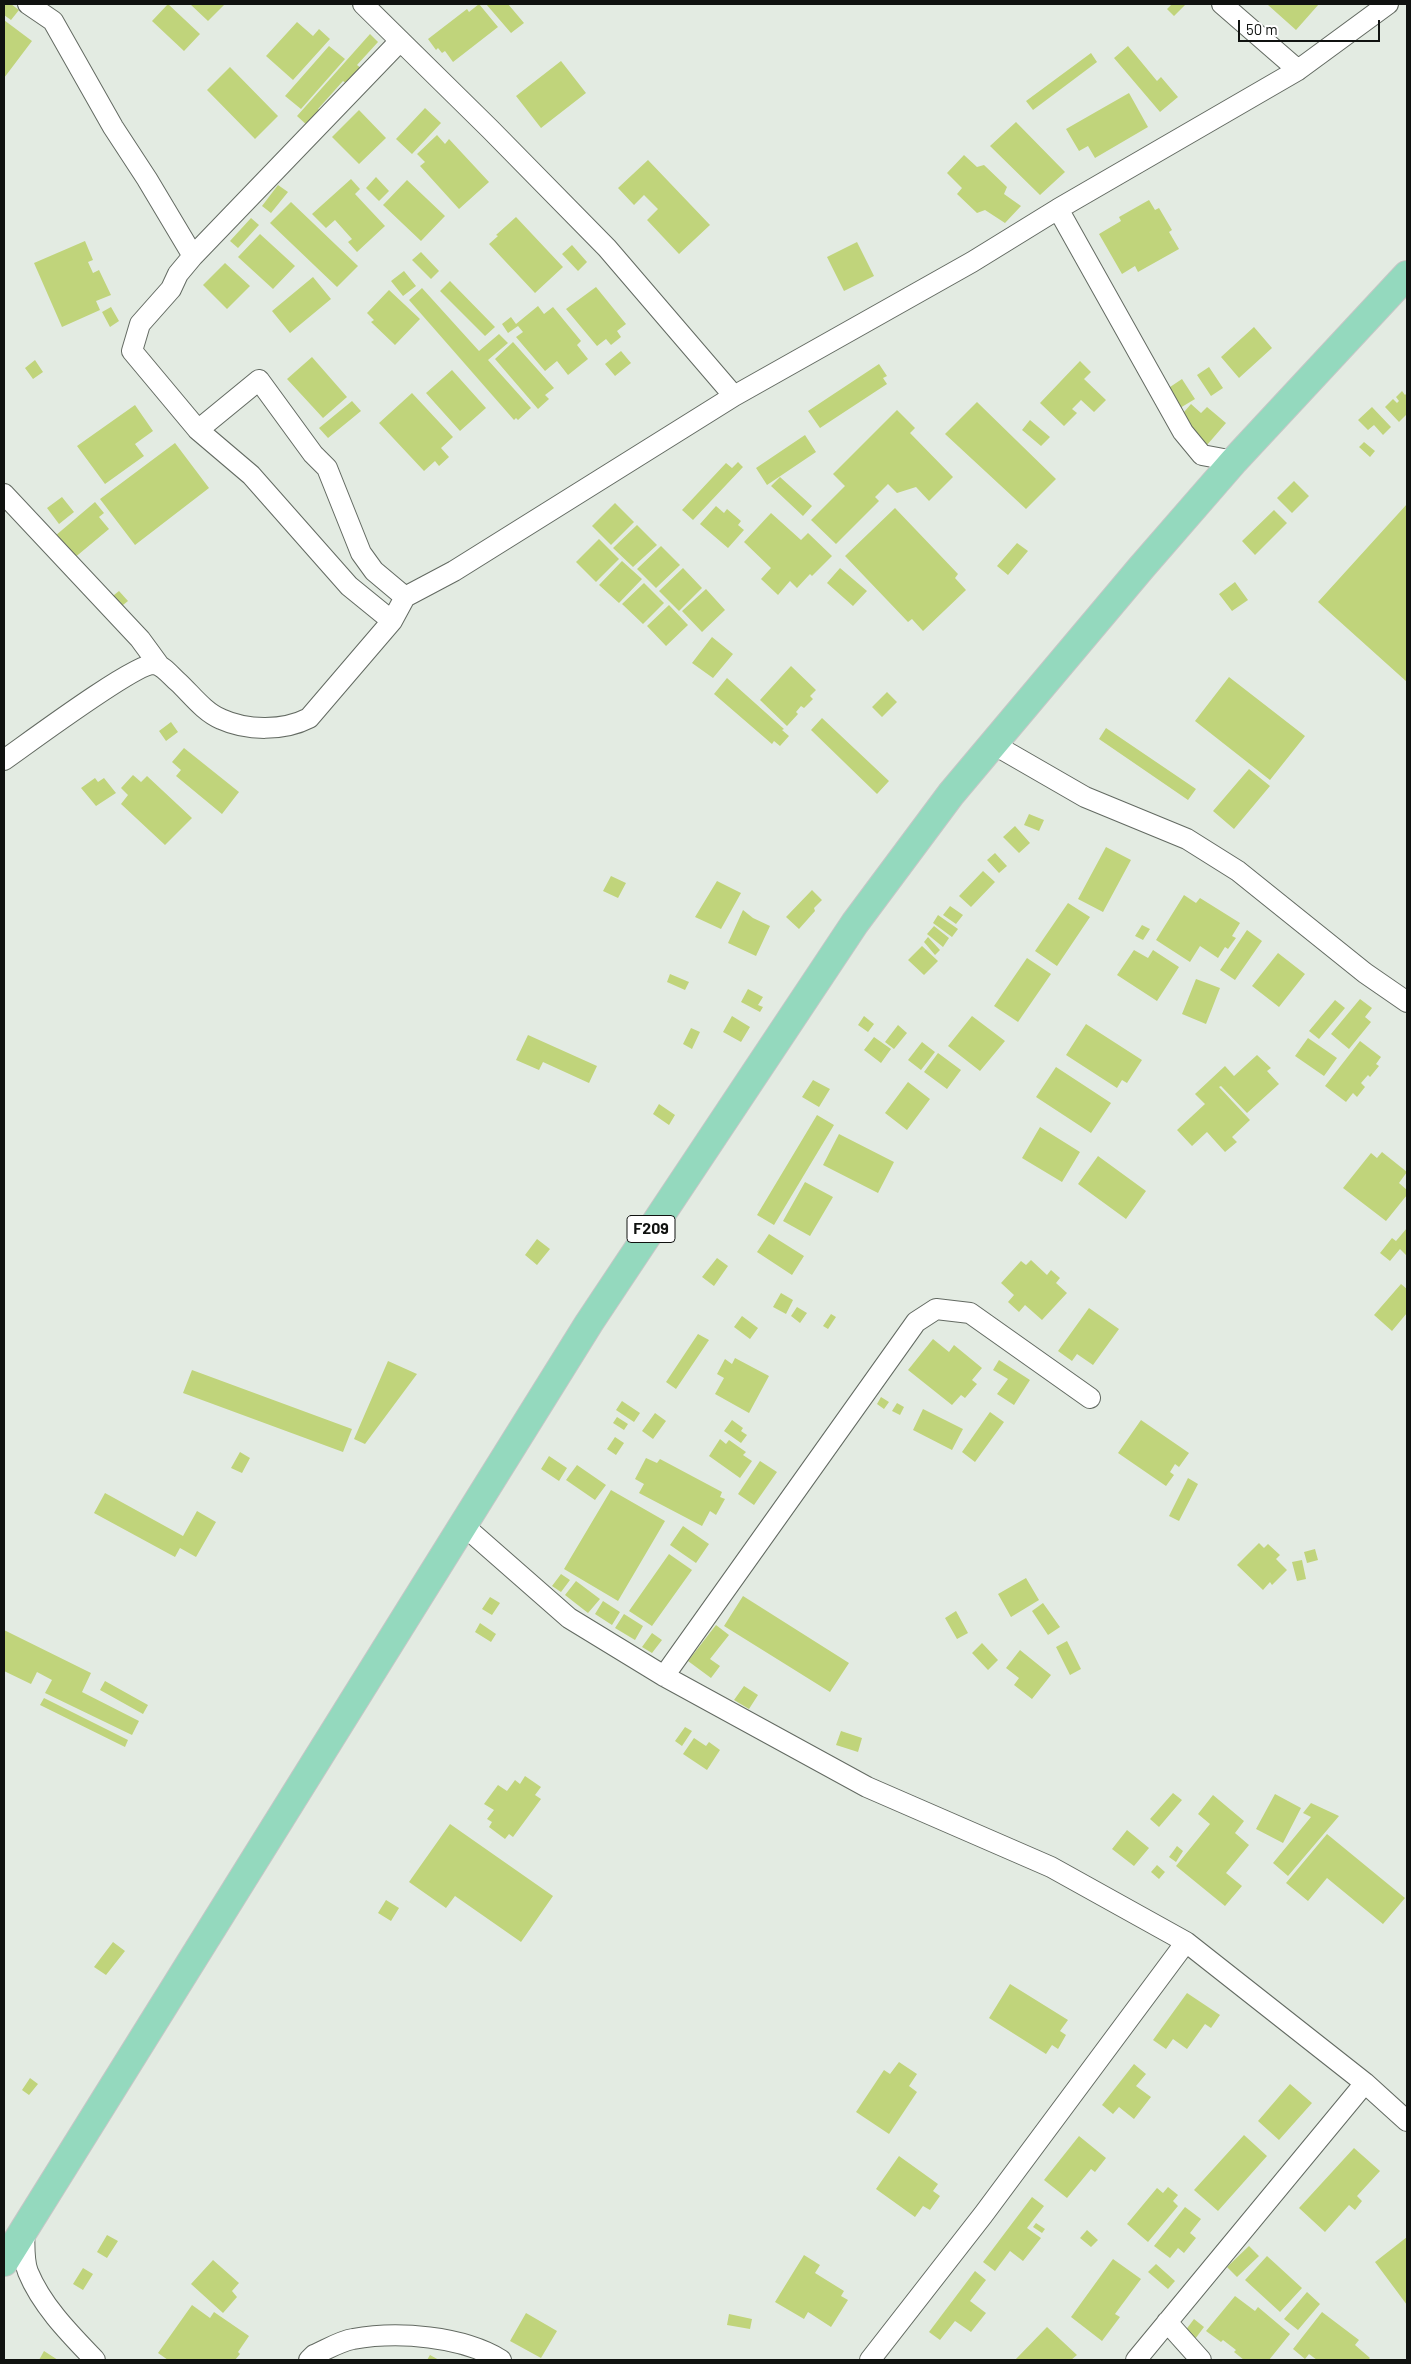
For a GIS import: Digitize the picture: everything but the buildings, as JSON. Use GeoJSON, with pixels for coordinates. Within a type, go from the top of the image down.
{"type":"FeatureCollection","features":[{"type":"Feature","properties":{"kind":"main road","name":"F209"},"geometry":{"type":"LineString","coordinates":[[4,2262],[589,1323],[844,939],[946,802],[1140,568],[1234,461],[1407,275]]}},
{"type":"Feature","properties":{"kind":"street"},"geometry":{"type":"LineString","coordinates":[[28,4],[53,21],[112,127],[193,256]]}},
{"type":"Feature","properties":{"kind":"street"},"geometry":{"type":"LineString","coordinates":[[363,4],[607,248],[734,396]]}},
{"type":"Feature","properties":{"kind":"street"},"geometry":{"type":"LineString","coordinates":[[1222,4],[1298,70]]}},
{"type":"Feature","properties":{"kind":"street"},"geometry":{"type":"LineString","coordinates":[[4,494],[134,632],[160,665],[207,711],[220,719],[248,726],[282,727],[297,724],[309,718],[392,621],[405,597],[454,570],[734,396],[972,262],[1058,209],[1298,70],[1388,4]]}},
{"type":"Feature","properties":{"kind":"street"},"geometry":{"type":"LineString","coordinates":[[392,621],[349,586],[251,475],[198,430],[132,351],[140,324],[172,289],[178,274],[193,256],[400,41]]}},
{"type":"Feature","properties":{"kind":"street"},"geometry":{"type":"LineString","coordinates":[[1058,209],[1182,432],[1202,455],[1234,461]]}},
{"type":"Feature","properties":{"kind":"street"},"geometry":{"type":"LineString","coordinates":[[198,430],[259,380],[313,454],[328,468],[361,553],[374,571],[405,597]]}},
{"type":"Feature","properties":{"kind":"street"},"geometry":{"type":"LineString","coordinates":[[4,760],[121,679],[144,666],[160,665]]}},
{"type":"Feature","properties":{"kind":"street"},"geometry":{"type":"LineString","coordinates":[[993,744],[1085,797],[1187,839],[1238,871],[1365,973],[1407,1002]]}},
{"type":"Feature","properties":{"kind":"street"},"geometry":{"type":"LineString","coordinates":[[664,1676],[916,1322],[936,1309],[970,1313],[1090,1398]]}},
{"type":"Feature","properties":{"kind":"street"},"geometry":{"type":"LineString","coordinates":[[463,1525],[569,1618],[664,1676],[867,1787],[1051,1866],[1186,1942],[1364,2083],[1407,2121]]}},
{"type":"Feature","properties":{"kind":"street"},"geometry":{"type":"LineString","coordinates":[[870,2360],[983,2215],[1186,1942]]}},
{"type":"Feature","properties":{"kind":"street"},"geometry":{"type":"LineString","coordinates":[[1136,2360],[1364,2083]]}},
{"type":"Feature","properties":{"kind":"street"},"geometry":{"type":"LineString","coordinates":[[24,2230],[27,2271],[44,2301],[67,2331],[95,2360]]}},
{"type":"Feature","properties":{"kind":"street"},"geometry":{"type":"LineString","coordinates":[[1167,2322],[1201,2360]]}},
{"type":"Feature","properties":{"kind":"street"},"geometry":{"type":"LineString","coordinates":[[309,2360],[314,2355],[352,2339],[391,2337],[433,2338],[467,2345],[501,2360]]}}]}
